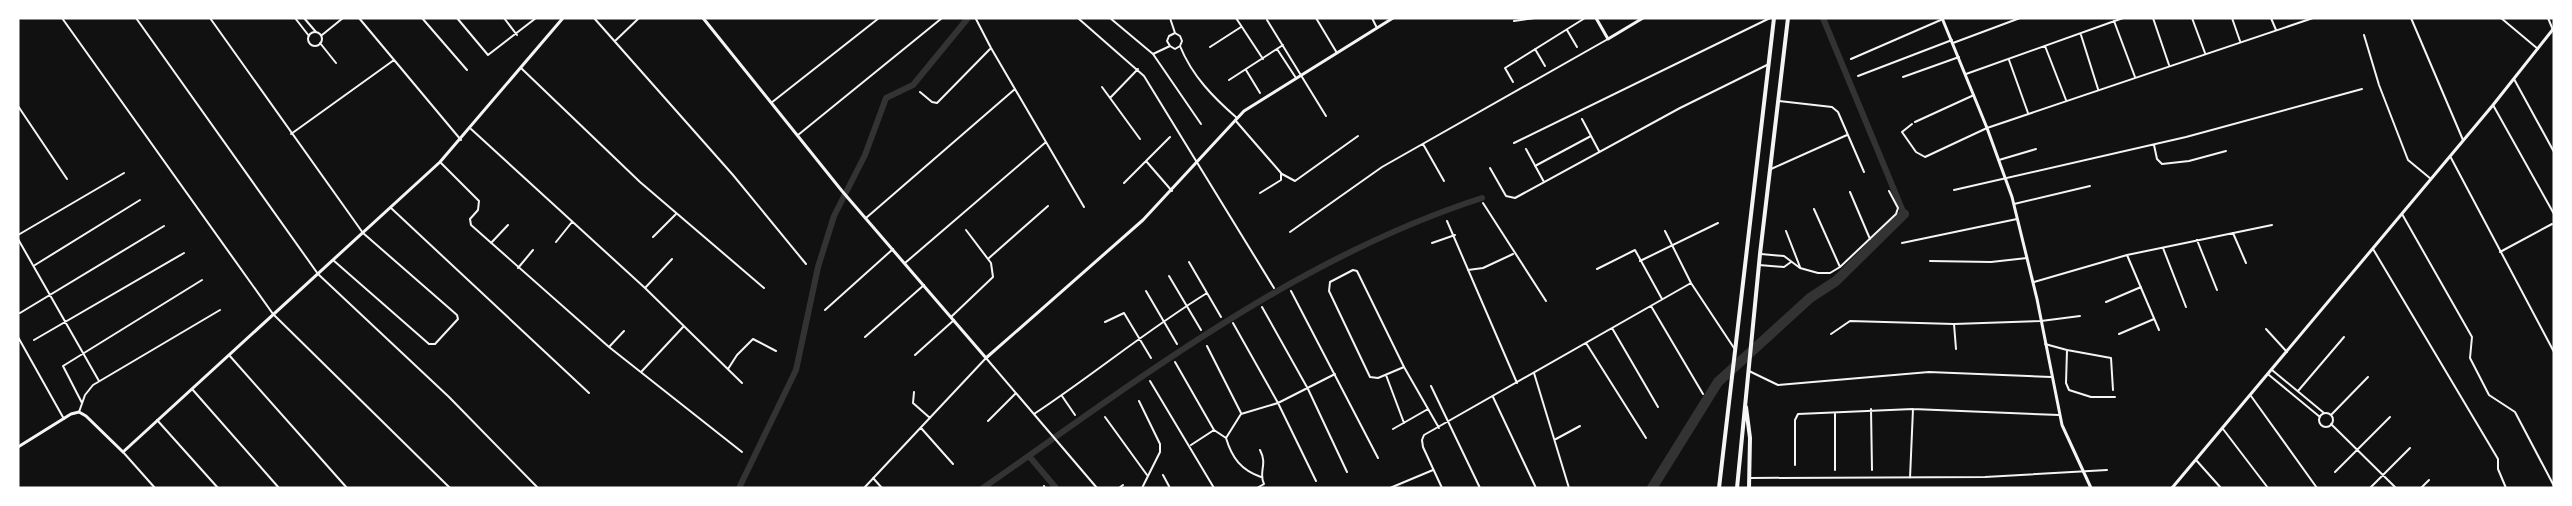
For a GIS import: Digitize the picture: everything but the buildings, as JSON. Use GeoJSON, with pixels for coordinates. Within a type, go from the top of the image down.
{"type":"FeatureCollection","features":[{"type":"Feature","properties":{"kind":"main road"},"geometry":{"type":"LineString","coordinates":[[1720,487],[1769,64],[1772,18]]}},
{"type":"Feature","properties":{"kind":"main road"},"geometry":{"type":"LineString","coordinates":[[1737,488],[1760,254],[1788,18]]}},
{"type":"Feature","properties":{"kind":"main road"},"geometry":{"type":"LineString","coordinates":[[1745,400],[1750,438],[1749,488]]}},
{"type":"Feature","properties":{"kind":"street"},"geometry":{"type":"LineString","coordinates":[[62,18],[273,314],[450,488]]}},
{"type":"Feature","properties":{"kind":"street"},"geometry":{"type":"LineString","coordinates":[[136,18],[318,274],[449,397],[538,488]]}},
{"type":"Feature","properties":{"kind":"street"},"geometry":{"type":"LineString","coordinates":[[210,18],[363,233],[458,315],[458,319],[435,344],[429,344],[333,260]]}},
{"type":"Feature","properties":{"kind":"street"},"geometry":{"type":"LineString","coordinates":[[294,18],[309,36],[311,44],[320,43]]}},
{"type":"Feature","properties":{"kind":"street"},"geometry":{"type":"LineString","coordinates":[[304,18],[321,35]]}},
{"type":"Feature","properties":{"kind":"street"},"geometry":{"type":"LineString","coordinates":[[336,63],[320,43],[321,35],[343,18]]}},
{"type":"Feature","properties":{"kind":"street"},"geometry":{"type":"LineString","coordinates":[[359,18],[461,140]]}},
{"type":"Feature","properties":{"kind":"street"},"geometry":{"type":"LineString","coordinates":[[422,18],[467,70]]}},
{"type":"Feature","properties":{"kind":"street"},"geometry":{"type":"LineString","coordinates":[[457,18],[486,55],[492,55],[536,18]]}},
{"type":"Feature","properties":{"kind":"street"},"geometry":{"type":"LineString","coordinates":[[504,18],[517,35]]}},
{"type":"Feature","properties":{"kind":"street"},"geometry":{"type":"LineString","coordinates":[[123,452],[440,162],[471,129],[564,18]]}},
{"type":"Feature","properties":{"kind":"street"},"geometry":{"type":"LineString","coordinates":[[594,18],[733,176],[806,264]]}},
{"type":"Feature","properties":{"kind":"street"},"geometry":{"type":"LineString","coordinates":[[615,41],[635,19],[639,18]]}},
{"type":"Feature","properties":{"kind":"street"},"geometry":{"type":"LineString","coordinates":[[704,18],[842,191],[1097,488]]}},
{"type":"Feature","properties":{"kind":"street"},"geometry":{"type":"LineString","coordinates":[[771,103],[879,18]]}},
{"type":"Feature","properties":{"kind":"street"},"geometry":{"type":"LineString","coordinates":[[797,136],[942,18]]}},
{"type":"Feature","properties":{"kind":"street"},"geometry":{"type":"LineString","coordinates":[[1110,18],[1153,54],[1201,124]]}},
{"type":"Feature","properties":{"kind":"street"},"geometry":{"type":"LineString","coordinates":[[1170,18],[1175,33],[1182,38],[1180,46],[1191,67],[1212,96],[1236,119],[1281,173],[1294,181],[1358,136]]}},
{"type":"Feature","properties":{"kind":"street"},"geometry":{"type":"LineString","coordinates":[[1236,18],[1263,59]]}},
{"type":"Feature","properties":{"kind":"street"},"geometry":{"type":"LineString","coordinates":[[1316,18],[1337,53]]}},
{"type":"Feature","properties":{"kind":"street"},"geometry":{"type":"LineString","coordinates":[[1372,18],[1377,28]]}},
{"type":"Feature","properties":{"kind":"street"},"geometry":{"type":"LineString","coordinates":[[864,488],[986,358],[1143,220],[1199,162],[1236,119],[1252,105],[1393,18]]}},
{"type":"Feature","properties":{"kind":"street"},"geometry":{"type":"LineString","coordinates":[[1514,21],[1535,18]]}},
{"type":"Feature","properties":{"kind":"street"},"geometry":{"type":"LineString","coordinates":[[1513,82],[1505,68],[1585,18]]}},
{"type":"Feature","properties":{"kind":"street"},"geometry":{"type":"LineString","coordinates":[[1596,18],[1608,39]]}},
{"type":"Feature","properties":{"kind":"street"},"geometry":{"type":"LineString","coordinates":[[1290,232],[1382,167],[1642,18]]}},
{"type":"Feature","properties":{"kind":"street"},"geometry":{"type":"LineString","coordinates":[[1515,143],[1772,18]]}},
{"type":"Feature","properties":{"kind":"street"},"geometry":{"type":"LineString","coordinates":[[1858,76],[2020,18]]}},
{"type":"Feature","properties":{"kind":"street"},"geometry":{"type":"LineString","coordinates":[[1966,74],[2123,18]]}},
{"type":"Feature","properties":{"kind":"street"},"geometry":{"type":"LineString","coordinates":[[2153,18],[2169,65]]}},
{"type":"Feature","properties":{"kind":"street"},"geometry":{"type":"LineString","coordinates":[[2192,18],[2205,53]]}},
{"type":"Feature","properties":{"kind":"street"},"geometry":{"type":"LineString","coordinates":[[2232,18],[2241,41]]}},
{"type":"Feature","properties":{"kind":"street"},"geometry":{"type":"LineString","coordinates":[[2271,18],[2276,30]]}},
{"type":"Feature","properties":{"kind":"street"},"geometry":{"type":"LineString","coordinates":[[1912,124],[1902,132],[1922,158],[1987,128],[2028,113],[2311,18]]}},
{"type":"Feature","properties":{"kind":"street"},"geometry":{"type":"LineString","coordinates":[[2411,18],[2463,140]]}},
{"type":"Feature","properties":{"kind":"street"},"geometry":{"type":"LineString","coordinates":[[2501,18],[2538,49]]}},
{"type":"Feature","properties":{"kind":"street"},"geometry":{"type":"LineString","coordinates":[[2173,488],[2538,49],[2553,29],[2548,18]]}},
{"type":"Feature","properties":{"kind":"street"},"geometry":{"type":"LineString","coordinates":[[976,19],[1084,207]]}},
{"type":"Feature","properties":{"kind":"street"},"geometry":{"type":"LineString","coordinates":[[1079,19],[1138,69],[1199,162],[1274,288]]}},
{"type":"Feature","properties":{"kind":"street"},"geometry":{"type":"LineString","coordinates":[[1851,59],[1943,19],[1987,128],[2014,204],[2034,282],[2059,415],[2091,488]]}},
{"type":"Feature","properties":{"kind":"street"},"geometry":{"type":"LineString","coordinates":[[1268,20],[1326,116]]}},
{"type":"Feature","properties":{"kind":"street"},"geometry":{"type":"LineString","coordinates":[[2114,21],[2135,77]]}},
{"type":"Feature","properties":{"kind":"street"},"geometry":{"type":"LineString","coordinates":[[1210,46],[1242,27]]}},
{"type":"Feature","properties":{"kind":"street"},"geometry":{"type":"LineString","coordinates":[[1567,30],[1577,47]]}},
{"type":"Feature","properties":{"kind":"street"},"geometry":{"type":"LineString","coordinates":[[309,36],[316,32]]}},
{"type":"Feature","properties":{"kind":"street"},"geometry":{"type":"LineString","coordinates":[[1175,33],[1168,38],[1170,46],[1175,49],[1180,46]]}},
{"type":"Feature","properties":{"kind":"street"},"geometry":{"type":"LineString","coordinates":[[2080,34],[2098,89]]}},
{"type":"Feature","properties":{"kind":"street"},"geometry":{"type":"LineString","coordinates":[[2364,35],[2379,85],[2408,160],[2431,179]]}},
{"type":"Feature","properties":{"kind":"street"},"geometry":{"type":"LineString","coordinates":[[1229,80],[1283,45]]}},
{"type":"Feature","properties":{"kind":"street"},"geometry":{"type":"LineString","coordinates":[[1153,54],[1170,46]]}},
{"type":"Feature","properties":{"kind":"street"},"geometry":{"type":"LineString","coordinates":[[2045,46],[2066,100]]}},
{"type":"Feature","properties":{"kind":"street"},"geometry":{"type":"LineString","coordinates":[[921,92],[932,102],[937,103],[991,48]]}},
{"type":"Feature","properties":{"kind":"street"},"geometry":{"type":"LineString","coordinates":[[1535,49],[1545,66]]}},
{"type":"Feature","properties":{"kind":"street"},"geometry":{"type":"LineString","coordinates":[[1277,50],[1296,78]]}},
{"type":"Feature","properties":{"kind":"street"},"geometry":{"type":"LineString","coordinates":[[1903,77],[1959,57]]}},
{"type":"Feature","properties":{"kind":"street"},"geometry":{"type":"LineString","coordinates":[[2009,59],[2028,113]]}},
{"type":"Feature","properties":{"kind":"street"},"geometry":{"type":"LineString","coordinates":[[291,134],[394,60]]}},
{"type":"Feature","properties":{"kind":"street"},"geometry":{"type":"LineString","coordinates":[[1490,168],[1510,199],[1769,64]]}},
{"type":"Feature","properties":{"kind":"street"},"geometry":{"type":"LineString","coordinates":[[520,68],[676,214],[764,288]]}},
{"type":"Feature","properties":{"kind":"street"},"geometry":{"type":"LineString","coordinates":[[1110,98],[1138,69]]}},
{"type":"Feature","properties":{"kind":"street"},"geometry":{"type":"LineString","coordinates":[[1246,70],[1260,93]]}},
{"type":"Feature","properties":{"kind":"street"},"geometry":{"type":"LineString","coordinates":[[2514,79],[2554,152]]}},
{"type":"Feature","properties":{"kind":"street"},"geometry":{"type":"LineString","coordinates":[[1102,87],[1140,139]]}},
{"type":"Feature","properties":{"kind":"street"},"geometry":{"type":"LineString","coordinates":[[866,218],[1015,89]]}},
{"type":"Feature","properties":{"kind":"street"},"geometry":{"type":"LineString","coordinates":[[1954,190],[2154,145],[2362,89]]}},
{"type":"Feature","properties":{"kind":"street"},"geometry":{"type":"LineString","coordinates":[[1916,122],[1974,95]]}},
{"type":"Feature","properties":{"kind":"street"},"geometry":{"type":"LineString","coordinates":[[1779,101],[1832,107],[1838,112],[1864,172]]}},
{"type":"Feature","properties":{"kind":"street"},"geometry":{"type":"LineString","coordinates":[[2493,105],[2554,214]]}},
{"type":"Feature","properties":{"kind":"street"},"geometry":{"type":"LineString","coordinates":[[18,106],[67,179]]}},
{"type":"Feature","properties":{"kind":"street"},"geometry":{"type":"LineString","coordinates":[[1582,119],[1599,152]]}},
{"type":"Feature","properties":{"kind":"street"},"geometry":{"type":"LineString","coordinates":[[471,129],[645,288],[742,383]]}},
{"type":"Feature","properties":{"kind":"street"},"geometry":{"type":"LineString","coordinates":[[1771,169],[1847,135]]}},
{"type":"Feature","properties":{"kind":"street"},"geometry":{"type":"LineString","coordinates":[[1535,166],[1591,136]]}},
{"type":"Feature","properties":{"kind":"street"},"geometry":{"type":"LineString","coordinates":[[1124,183],[1170,137]]}},
{"type":"Feature","properties":{"kind":"street"},"geometry":{"type":"LineString","coordinates":[[905,263],[1046,142]]}},
{"type":"Feature","properties":{"kind":"street"},"geometry":{"type":"LineString","coordinates":[[1423,143],[1444,181]]}},
{"type":"Feature","properties":{"kind":"street"},"geometry":{"type":"LineString","coordinates":[[2154,145],[2158,161],[2164,165],[2189,162],[2226,151]]}},
{"type":"Feature","properties":{"kind":"street"},"geometry":{"type":"LineString","coordinates":[[1526,149],[1544,182]]}},
{"type":"Feature","properties":{"kind":"street"},"geometry":{"type":"LineString","coordinates":[[1998,160],[2036,149]]}},
{"type":"Feature","properties":{"kind":"street"},"geometry":{"type":"LineString","coordinates":[[2450,156],[2554,352]]}},
{"type":"Feature","properties":{"kind":"street"},"geometry":{"type":"LineString","coordinates":[[1146,161],[1172,191]]}},
{"type":"Feature","properties":{"kind":"street"},"geometry":{"type":"LineString","coordinates":[[440,162],[479,201],[478,210],[470,222],[490,243],[609,347],[742,452]]}},
{"type":"Feature","properties":{"kind":"street"},"geometry":{"type":"LineString","coordinates":[[18,235],[124,173]]}},
{"type":"Feature","properties":{"kind":"street"},"geometry":{"type":"LineString","coordinates":[[1260,193],[1276,185],[1281,180],[1281,173]]}},
{"type":"Feature","properties":{"kind":"street"},"geometry":{"type":"LineString","coordinates":[[2014,204],[2090,186]]}},
{"type":"Feature","properties":{"kind":"street"},"geometry":{"type":"LineString","coordinates":[[1760,254],[1784,256],[1800,268],[1818,273],[1830,273],[1840,267],[1898,212],[1888,191]]}},
{"type":"Feature","properties":{"kind":"street"},"geometry":{"type":"LineString","coordinates":[[1850,192],[1870,239]]}},
{"type":"Feature","properties":{"kind":"street"},"geometry":{"type":"LineString","coordinates":[[35,265],[140,200]]}},
{"type":"Feature","properties":{"kind":"street"},"geometry":{"type":"LineString","coordinates":[[1483,203],[1546,301]]}},
{"type":"Feature","properties":{"kind":"street"},"geometry":{"type":"LineString","coordinates":[[988,258],[1048,206]]}},
{"type":"Feature","properties":{"kind":"street"},"geometry":{"type":"LineString","coordinates":[[391,207],[589,393]]}},
{"type":"Feature","properties":{"kind":"street"},"geometry":{"type":"LineString","coordinates":[[1814,209],[1840,267]]}},
{"type":"Feature","properties":{"kind":"street"},"geometry":{"type":"LineString","coordinates":[[653,237],[676,214]]}},
{"type":"Feature","properties":{"kind":"street"},"geometry":{"type":"LineString","coordinates":[[2402,214],[2472,337],[2470,358],[2489,395],[2515,412],[2554,486]]}},
{"type":"Feature","properties":{"kind":"street"},"geometry":{"type":"LineString","coordinates":[[1902,243],[2018,219]]}},
{"type":"Feature","properties":{"kind":"street"},"geometry":{"type":"LineString","coordinates":[[1447,221],[1517,383]]}},
{"type":"Feature","properties":{"kind":"street"},"geometry":{"type":"LineString","coordinates":[[556,242],[572,222]]}},
{"type":"Feature","properties":{"kind":"street"},"geometry":{"type":"LineString","coordinates":[[1640,261],[1718,223]]}},
{"type":"Feature","properties":{"kind":"street"},"geometry":{"type":"LineString","coordinates":[[2500,252],[2552,224]]}},
{"type":"Feature","properties":{"kind":"street"},"geometry":{"type":"LineString","coordinates":[[490,243],[508,225]]}},
{"type":"Feature","properties":{"kind":"street"},"geometry":{"type":"LineString","coordinates":[[2034,282],[2127,255],[2272,225]]}},
{"type":"Feature","properties":{"kind":"street"},"geometry":{"type":"LineString","coordinates":[[20,313],[164,226]]}},
{"type":"Feature","properties":{"kind":"street"},"geometry":{"type":"LineString","coordinates":[[915,355],[991,281],[993,271],[988,258],[966,230]]}},
{"type":"Feature","properties":{"kind":"street"},"geometry":{"type":"LineString","coordinates":[[1665,231],[1691,283],[1735,350]]}},
{"type":"Feature","properties":{"kind":"street"},"geometry":{"type":"LineString","coordinates":[[1786,231],[1800,268]]}},
{"type":"Feature","properties":{"kind":"street"},"geometry":{"type":"LineString","coordinates":[[2233,233],[2246,263]]}},
{"type":"Feature","properties":{"kind":"street"},"geometry":{"type":"LineString","coordinates":[[1432,243],[1455,235]]}},
{"type":"Feature","properties":{"kind":"street"},"geometry":{"type":"LineString","coordinates":[[18,239],[51,293],[99,381]]}},
{"type":"Feature","properties":{"kind":"street"},"geometry":{"type":"LineString","coordinates":[[2198,240],[2217,290]]}},
{"type":"Feature","properties":{"kind":"street"},"geometry":{"type":"LineString","coordinates":[[2163,248],[2186,308]]}},
{"type":"Feature","properties":{"kind":"street"},"geometry":{"type":"LineString","coordinates":[[825,309],[893,249]]}},
{"type":"Feature","properties":{"kind":"street"},"geometry":{"type":"LineString","coordinates":[[2373,249],[2498,459],[2498,469],[2506,488]]}},
{"type":"Feature","properties":{"kind":"street"},"geometry":{"type":"LineString","coordinates":[[518,268],[533,250]]}},
{"type":"Feature","properties":{"kind":"street"},"geometry":{"type":"LineString","coordinates":[[1597,269],[1634,250],[1662,300]]}},
{"type":"Feature","properties":{"kind":"street"},"geometry":{"type":"LineString","coordinates":[[34,340],[67,323],[184,253]]}},
{"type":"Feature","properties":{"kind":"street"},"geometry":{"type":"LineString","coordinates":[[1468,270],[1483,268],[1514,254]]}},
{"type":"Feature","properties":{"kind":"street"},"geometry":{"type":"LineString","coordinates":[[2127,255],[2159,330]]}},
{"type":"Feature","properties":{"kind":"street"},"geometry":{"type":"LineString","coordinates":[[1930,261],[1991,262],[2027,258]]}},
{"type":"Feature","properties":{"kind":"street"},"geometry":{"type":"LineString","coordinates":[[645,288],[672,259]]}},
{"type":"Feature","properties":{"kind":"street"},"geometry":{"type":"LineString","coordinates":[[1189,262],[1221,317]]}},
{"type":"Feature","properties":{"kind":"street"},"geometry":{"type":"LineString","coordinates":[[1759,265],[1784,267],[1791,262]]}},
{"type":"Feature","properties":{"kind":"street"},"geometry":{"type":"LineString","coordinates":[[1404,367],[1374,379],[1370,376],[1327,287],[1330,282],[1353,270],[1357,271],[1404,367],[1439,428]]}},
{"type":"Feature","properties":{"kind":"street"},"geometry":{"type":"LineString","coordinates":[[1169,276],[1201,330]]}},
{"type":"Feature","properties":{"kind":"street"},"geometry":{"type":"LineString","coordinates":[[82,403],[63,368],[84,352],[202,280]]}},
{"type":"Feature","properties":{"kind":"street"},"geometry":{"type":"LineString","coordinates":[[1442,488],[1422,440],[1425,435],[1691,283]]}},
{"type":"Feature","properties":{"kind":"street"},"geometry":{"type":"LineString","coordinates":[[865,337],[924,285]]}},
{"type":"Feature","properties":{"kind":"street"},"geometry":{"type":"LineString","coordinates":[[2106,302],[2141,287]]}},
{"type":"Feature","properties":{"kind":"street"},"geometry":{"type":"LineString","coordinates":[[1146,291],[1178,344]]}},
{"type":"Feature","properties":{"kind":"street"},"geometry":{"type":"LineString","coordinates":[[1291,291],[1378,458]]}},
{"type":"Feature","properties":{"kind":"street"},"geometry":{"type":"LineString","coordinates":[[1034,414],[1062,396],[1140,336],[1208,293]]}},
{"type":"Feature","properties":{"kind":"street"},"geometry":{"type":"LineString","coordinates":[[1651,306],[1703,393]]}},
{"type":"Feature","properties":{"kind":"street"},"geometry":{"type":"LineString","coordinates":[[1262,307],[1308,389],[1347,472]]}},
{"type":"Feature","properties":{"kind":"street"},"geometry":{"type":"LineString","coordinates":[[18,447],[64,418],[79,412],[90,387],[220,310]]}},
{"type":"Feature","properties":{"kind":"street"},"geometry":{"type":"LineString","coordinates":[[1105,322],[1124,313],[1140,336],[1151,358]]}},
{"type":"Feature","properties":{"kind":"street"},"geometry":{"type":"LineString","coordinates":[[1831,334],[1850,321],[1954,324],[2041,321],[2080,316]]}},
{"type":"Feature","properties":{"kind":"street"},"geometry":{"type":"LineString","coordinates":[[2119,334],[2154,319]]}},
{"type":"Feature","properties":{"kind":"street"},"geometry":{"type":"LineString","coordinates":[[1233,323],[1278,403],[1316,481]]}},
{"type":"Feature","properties":{"kind":"street"},"geometry":{"type":"LineString","coordinates":[[1954,324],[1956,349]]}},
{"type":"Feature","properties":{"kind":"street"},"geometry":{"type":"LineString","coordinates":[[642,371],[683,327]]}},
{"type":"Feature","properties":{"kind":"street"},"geometry":{"type":"LineString","coordinates":[[1612,328],[1658,407]]}},
{"type":"Feature","properties":{"kind":"street"},"geometry":{"type":"LineString","coordinates":[[2266,329],[2287,352]]}},
{"type":"Feature","properties":{"kind":"street"},"geometry":{"type":"LineString","coordinates":[[609,347],[624,331]]}},
{"type":"Feature","properties":{"kind":"street"},"geometry":{"type":"LineString","coordinates":[[18,337],[64,418]]}},
{"type":"Feature","properties":{"kind":"street"},"geometry":{"type":"LineString","coordinates":[[2298,391],[2344,337]]}},
{"type":"Feature","properties":{"kind":"street"},"geometry":{"type":"LineString","coordinates":[[728,369],[744,346],[753,339],[776,351]]}},
{"type":"Feature","properties":{"kind":"street"},"geometry":{"type":"LineString","coordinates":[[1586,343],[1646,438]]}},
{"type":"Feature","properties":{"kind":"street"},"geometry":{"type":"LineString","coordinates":[[2045,344],[2111,358],[2112,390]]}},
{"type":"Feature","properties":{"kind":"street"},"geometry":{"type":"LineString","coordinates":[[1207,346],[1241,414]]}},
{"type":"Feature","properties":{"kind":"street"},"geometry":{"type":"LineString","coordinates":[[2067,350],[2066,383],[2069,390],[2091,397],[2115,397]]}},
{"type":"Feature","properties":{"kind":"street"},"geometry":{"type":"LineString","coordinates":[[229,355],[347,488]]}},
{"type":"Feature","properties":{"kind":"street"},"geometry":{"type":"LineString","coordinates":[[1175,362],[1214,430],[1226,438],[1241,467],[1260,477],[1266,488]]}},
{"type":"Feature","properties":{"kind":"street"},"geometry":{"type":"LineString","coordinates":[[1748,370],[1778,385],[1929,372],[2051,377]]}},
{"type":"Feature","properties":{"kind":"street"},"geometry":{"type":"LineString","coordinates":[[2272,370],[2324,413],[2331,415]]}},
{"type":"Feature","properties":{"kind":"street"},"geometry":{"type":"LineString","coordinates":[[1534,373],[1556,439],[1569,488]]}},
{"type":"Feature","properties":{"kind":"street"},"geometry":{"type":"LineString","coordinates":[[1226,438],[1241,414],[1278,403],[1335,374]]}},
{"type":"Feature","properties":{"kind":"street"},"geometry":{"type":"LineString","coordinates":[[1386,375],[1404,423]]}},
{"type":"Feature","properties":{"kind":"street"},"geometry":{"type":"LineString","coordinates":[[2269,375],[2320,417],[2322,425],[2331,424]]}},
{"type":"Feature","properties":{"kind":"street"},"geometry":{"type":"LineString","coordinates":[[2368,377],[2331,415],[2331,424],[2396,488]]}},
{"type":"Feature","properties":{"kind":"street"},"geometry":{"type":"LineString","coordinates":[[1150,381],[1214,488]]}},
{"type":"Feature","properties":{"kind":"street"},"geometry":{"type":"LineString","coordinates":[[1431,386],[1480,488]]}},
{"type":"Feature","properties":{"kind":"street"},"geometry":{"type":"LineString","coordinates":[[191,389],[279,488]]}},
{"type":"Feature","properties":{"kind":"street"},"geometry":{"type":"LineString","coordinates":[[914,392],[914,403],[930,418]]}},
{"type":"Feature","properties":{"kind":"street"},"geometry":{"type":"LineString","coordinates":[[988,421],[1016,393]]}},
{"type":"Feature","properties":{"kind":"street"},"geometry":{"type":"LineString","coordinates":[[1062,396],[1075,415]]}},
{"type":"Feature","properties":{"kind":"street"},"geometry":{"type":"LineString","coordinates":[[2251,396],[2317,488]]}},
{"type":"Feature","properties":{"kind":"street"},"geometry":{"type":"LineString","coordinates":[[1492,397],[1536,488]]}},
{"type":"Feature","properties":{"kind":"street"},"geometry":{"type":"LineString","coordinates":[[1139,401],[1160,444],[1160,452],[1142,488]]}},
{"type":"Feature","properties":{"kind":"street"},"geometry":{"type":"LineString","coordinates":[[1393,429],[1428,409]]}},
{"type":"Feature","properties":{"kind":"street"},"geometry":{"type":"LineString","coordinates":[[1795,465],[1795,417],[1871,409],[2059,415]]}},
{"type":"Feature","properties":{"kind":"street"},"geometry":{"type":"LineString","coordinates":[[1871,409],[1872,470]]}},
{"type":"Feature","properties":{"kind":"street"},"geometry":{"type":"LineString","coordinates":[[1910,478],[1913,409]]}},
{"type":"Feature","properties":{"kind":"street"},"geometry":{"type":"LineString","coordinates":[[79,412],[123,452],[155,488]]}},
{"type":"Feature","properties":{"kind":"street"},"geometry":{"type":"LineString","coordinates":[[1834,412],[1835,470]]}},
{"type":"Feature","properties":{"kind":"street"},"geometry":{"type":"LineString","coordinates":[[2320,417],[2324,413]]}},
{"type":"Feature","properties":{"kind":"street"},"geometry":{"type":"LineString","coordinates":[[1104,417],[1147,475]]}},
{"type":"Feature","properties":{"kind":"street"},"geometry":{"type":"LineString","coordinates":[[2335,472],[2390,417]]}},
{"type":"Feature","properties":{"kind":"street"},"geometry":{"type":"LineString","coordinates":[[157,420],[218,488]]}},
{"type":"Feature","properties":{"kind":"street"},"geometry":{"type":"LineString","coordinates":[[1556,439],[1580,426]]}},
{"type":"Feature","properties":{"kind":"street"},"geometry":{"type":"LineString","coordinates":[[921,428],[953,464]]}},
{"type":"Feature","properties":{"kind":"street"},"geometry":{"type":"LineString","coordinates":[[2223,429],[2268,488]]}},
{"type":"Feature","properties":{"kind":"street"},"geometry":{"type":"LineString","coordinates":[[1189,446],[1214,430]]}},
{"type":"Feature","properties":{"kind":"street"},"geometry":{"type":"LineString","coordinates":[[2370,488],[2410,448]]}},
{"type":"Feature","properties":{"kind":"street"},"geometry":{"type":"LineString","coordinates":[[1260,450],[1265,465],[1260,477]]}},
{"type":"Feature","properties":{"kind":"street"},"geometry":{"type":"LineString","coordinates":[[2196,460],[2221,488]]}},
{"type":"Feature","properties":{"kind":"street"},"geometry":{"type":"LineString","coordinates":[[1390,488],[1400,486],[1433,470]]}},
{"type":"Feature","properties":{"kind":"street"},"geometry":{"type":"LineString","coordinates":[[1750,478],[1910,478],[2083,473],[2107,470]]}},
{"type":"Feature","properties":{"kind":"street"},"geometry":{"type":"LineString","coordinates":[[1163,475],[1170,488]]}},
{"type":"Feature","properties":{"kind":"street"},"geometry":{"type":"LineString","coordinates":[[873,478],[882,488]]}},
{"type":"Feature","properties":{"kind":"street"},"geometry":{"type":"LineString","coordinates":[[2421,488],[2429,480]]}},
{"type":"Feature","properties":{"kind":"street"},"geometry":{"type":"LineString","coordinates":[[1257,488],[1264,484]]}},
{"type":"Feature","properties":{"kind":"street"},"geometry":{"type":"LineString","coordinates":[[1119,488],[1123,485]]}},
{"type":"Feature","properties":{"kind":"waterway"},"geometry":{"type":"LineString","coordinates":[[739,488],[796,370],[818,267],[834,216],[865,155],[886,98],[913,85],[968,18]]}},
{"type":"Feature","properties":{"kind":"waterway"},"geometry":{"type":"LineString","coordinates":[[1823,18],[1904,214]]}},
{"type":"Feature","properties":{"kind":"waterway"},"geometry":{"type":"LineString","coordinates":[[983,488],[1161,364],[1284,287],[1348,253],[1414,223],[1482,198]]}},
{"type":"Feature","properties":{"kind":"waterway"},"geometry":{"type":"LineString","coordinates":[[1652,488],[1718,382],[1810,298],[1836,281],[1904,214]]}},
{"type":"Feature","properties":{"kind":"waterway"},"geometry":{"type":"LineString","coordinates":[[1029,456],[1056,488]]}}]}
